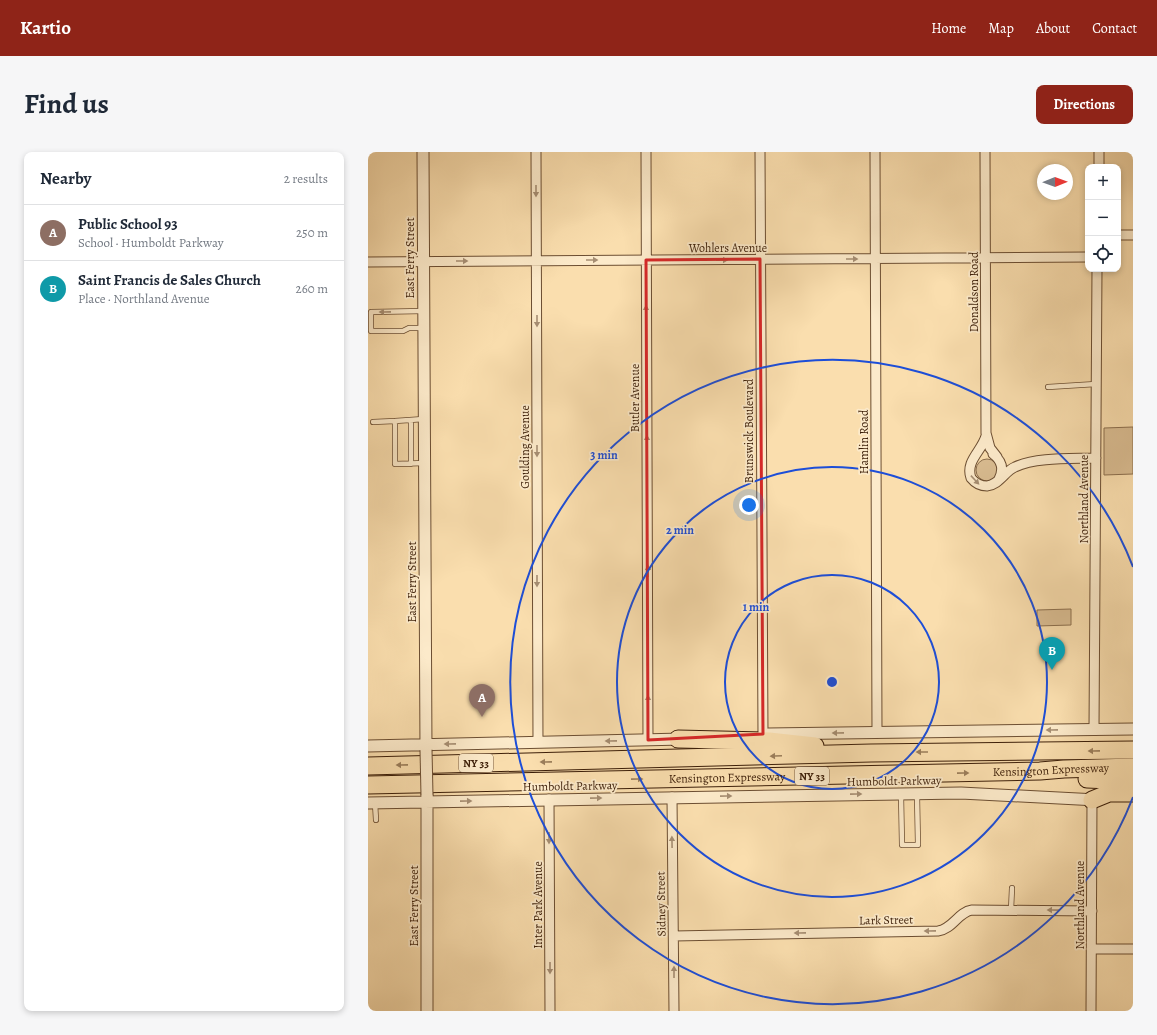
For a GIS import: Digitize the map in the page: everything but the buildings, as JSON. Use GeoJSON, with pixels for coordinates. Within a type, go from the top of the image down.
{"type":"FeatureCollection","features":[{"type":"Feature","properties":{"kind":"highway"},"geometry":{"type":"LineString","coordinates":[[678,739],[769,741],[871,753]]}},
{"type":"Feature","properties":{"kind":"highway","name":"Kensington Expressway"},"geometry":{"type":"LineString","coordinates":[[368,766],[871,753],[1133,750]]}},
{"type":"Feature","properties":{"kind":"highway","name":"Kensington Expressway"},"geometry":{"type":"LineString","coordinates":[[368,785],[1040,771],[1133,767]]}},
{"type":"Feature","properties":{"kind":"highway"},"geometry":{"type":"LineString","coordinates":[[1040,771],[1064,778],[1133,781]]}},
{"type":"Feature","properties":{"kind":"highway"},"geometry":{"type":"LineString","coordinates":[[1092,800],[1109,793],[1133,793]]}},
{"type":"Feature","properties":{"kind":"street","name":"East Ferry Street"},"geometry":{"type":"LineString","coordinates":[[423,152],[427,1011]]}},
{"type":"Feature","properties":{"kind":"street","name":"Goulding Avenue"},"geometry":{"type":"LineString","coordinates":[[536,152],[538,742]]}},
{"type":"Feature","properties":{"kind":"street","name":"Butler Avenue"},"geometry":{"type":"LineString","coordinates":[[646,152],[648,740]]}},
{"type":"Feature","properties":{"kind":"street","name":"Brunswick Boulevard"},"geometry":{"type":"LineString","coordinates":[[760,152],[763,734]]}},
{"type":"Feature","properties":{"kind":"street","name":"Hamlin Road"},"geometry":{"type":"LineString","coordinates":[[875,152],[877,732]]}},
{"type":"Feature","properties":{"kind":"street","name":"Donaldson Road"},"geometry":{"type":"LineString","coordinates":[[985,152],[986,433],[990,448],[997,458]]}},
{"type":"Feature","properties":{"kind":"street"},"geometry":{"type":"LineString","coordinates":[[1099,152],[1099,164]]}},
{"type":"Feature","properties":{"kind":"street"},"geometry":{"type":"LineString","coordinates":[[1121,235],[1133,235]]}},
{"type":"Feature","properties":{"kind":"street","name":"Wohlers Avenue"},"geometry":{"type":"LineString","coordinates":[[368,262],[1085,257]]}},
{"type":"Feature","properties":{"kind":"street","name":"Northland Avenue"},"geometry":{"type":"LineString","coordinates":[[1094,730],[1097,272]]}},
{"type":"Feature","properties":{"kind":"street","name":"Donaldson Road"},"geometry":{"type":"LineString","coordinates":[[986,433],[982,447],[973,459],[969,470],[973,480],[981,485],[988,486],[995,483]]}},
{"type":"Feature","properties":{"kind":"street"},"geometry":{"type":"LineString","coordinates":[[973,459],[976,455],[985,453],[1008,465],[1020,465],[1058,459],[1096,458]]}},
{"type":"Feature","properties":{"kind":"street"},"geometry":{"type":"LineString","coordinates":[[995,483],[1001,475],[1002,469],[997,458]]}},
{"type":"Feature","properties":{"kind":"street"},"geometry":{"type":"LineString","coordinates":[[995,483],[1012,468],[1020,465]]}},
{"type":"Feature","properties":{"kind":"street"},"geometry":{"type":"LineString","coordinates":[[368,746],[426,747],[538,742],[678,739],[763,734],[1133,729]]}},
{"type":"Feature","properties":{"kind":"street","name":"Humboldt Parkway"},"geometry":{"type":"LineString","coordinates":[[372,803],[427,798],[549,800],[901,793],[961,793],[1133,802]]}},
{"type":"Feature","properties":{"kind":"street","name":"Sidney Street"},"geometry":{"type":"LineString","coordinates":[[672,797],[674,1011]]}},
{"type":"Feature","properties":{"kind":"street","name":"Inter Park Avenue"},"geometry":{"type":"LineString","coordinates":[[549,800],[550,1011]]}},
{"type":"Feature","properties":{"kind":"street","name":"Northland Avenue"},"geometry":{"type":"LineString","coordinates":[[1091,1011],[1092,800]]}},
{"type":"Feature","properties":{"kind":"street","name":"Lark Street"},"geometry":{"type":"LineString","coordinates":[[674,936],[938,931],[945,929],[967,910],[1092,911]]}},
{"type":"Feature","properties":{"kind":"street"},"geometry":{"type":"LineString","coordinates":[[1092,950],[1133,949]]}},
{"type":"Feature","properties":{"kind":"lane"},"geometry":{"type":"LineString","coordinates":[[424,311],[371,312],[371,331],[404,331],[409,328],[424,328]]}},
{"type":"Feature","properties":{"kind":"lane"},"geometry":{"type":"LineString","coordinates":[[1048,387],[1096,384]]}},
{"type":"Feature","properties":{"kind":"lane"},"geometry":{"type":"LineString","coordinates":[[373,422],[424,419]]}},
{"type":"Feature","properties":{"kind":"lane"},"geometry":{"type":"LineString","coordinates":[[411,420],[411,464]]}},
{"type":"Feature","properties":{"kind":"lane"},"geometry":{"type":"LineString","coordinates":[[395,421],[395,464],[425,463]]}},
{"type":"Feature","properties":{"kind":"lane"},"geometry":{"type":"LineString","coordinates":[[901,793],[902,845],[918,845],[918,793]]}},
{"type":"Feature","properties":{"kind":"lane"},"geometry":{"type":"LineString","coordinates":[[372,803],[376,820]]}},
{"type":"Feature","properties":{"kind":"lane"},"geometry":{"type":"LineString","coordinates":[[1011,910],[1012,888]]}},
{"type":"Feature","properties":{"kind":"highlighted area"},"geometry":{"type":"Polygon","coordinates":[[[760,259],[763,734],[648,740],[646,260],[760,259]]]}},
{"type":"Feature","properties":{"kind":"shaded area"},"geometry":{"type":"Polygon","coordinates":[[[1133,427],[1133,474],[1104,475],[1104,428],[1133,427]]]}},
{"type":"Feature","properties":{"kind":"shaded area"},"geometry":{"type":"Polygon","coordinates":[[[987,459],[995,462],[998,470],[995,478],[987,481],[979,478],[976,470],[979,462],[987,459]]]}},
{"type":"Feature","properties":{"kind":"shaded area"},"geometry":{"type":"Polygon","coordinates":[[[1071,609],[1071,625],[1037,626],[1037,610],[1071,609]]]}},
{"type":"Feature","properties":{"kind":"place","name":"Saint Francis de Sales Church"},"geometry":{"type":"Point","coordinates":[1052,670]}},
{"type":"Feature","properties":{"kind":"place","name":"Public School 93"},"geometry":{"type":"Point","coordinates":[482,717]}}]}
